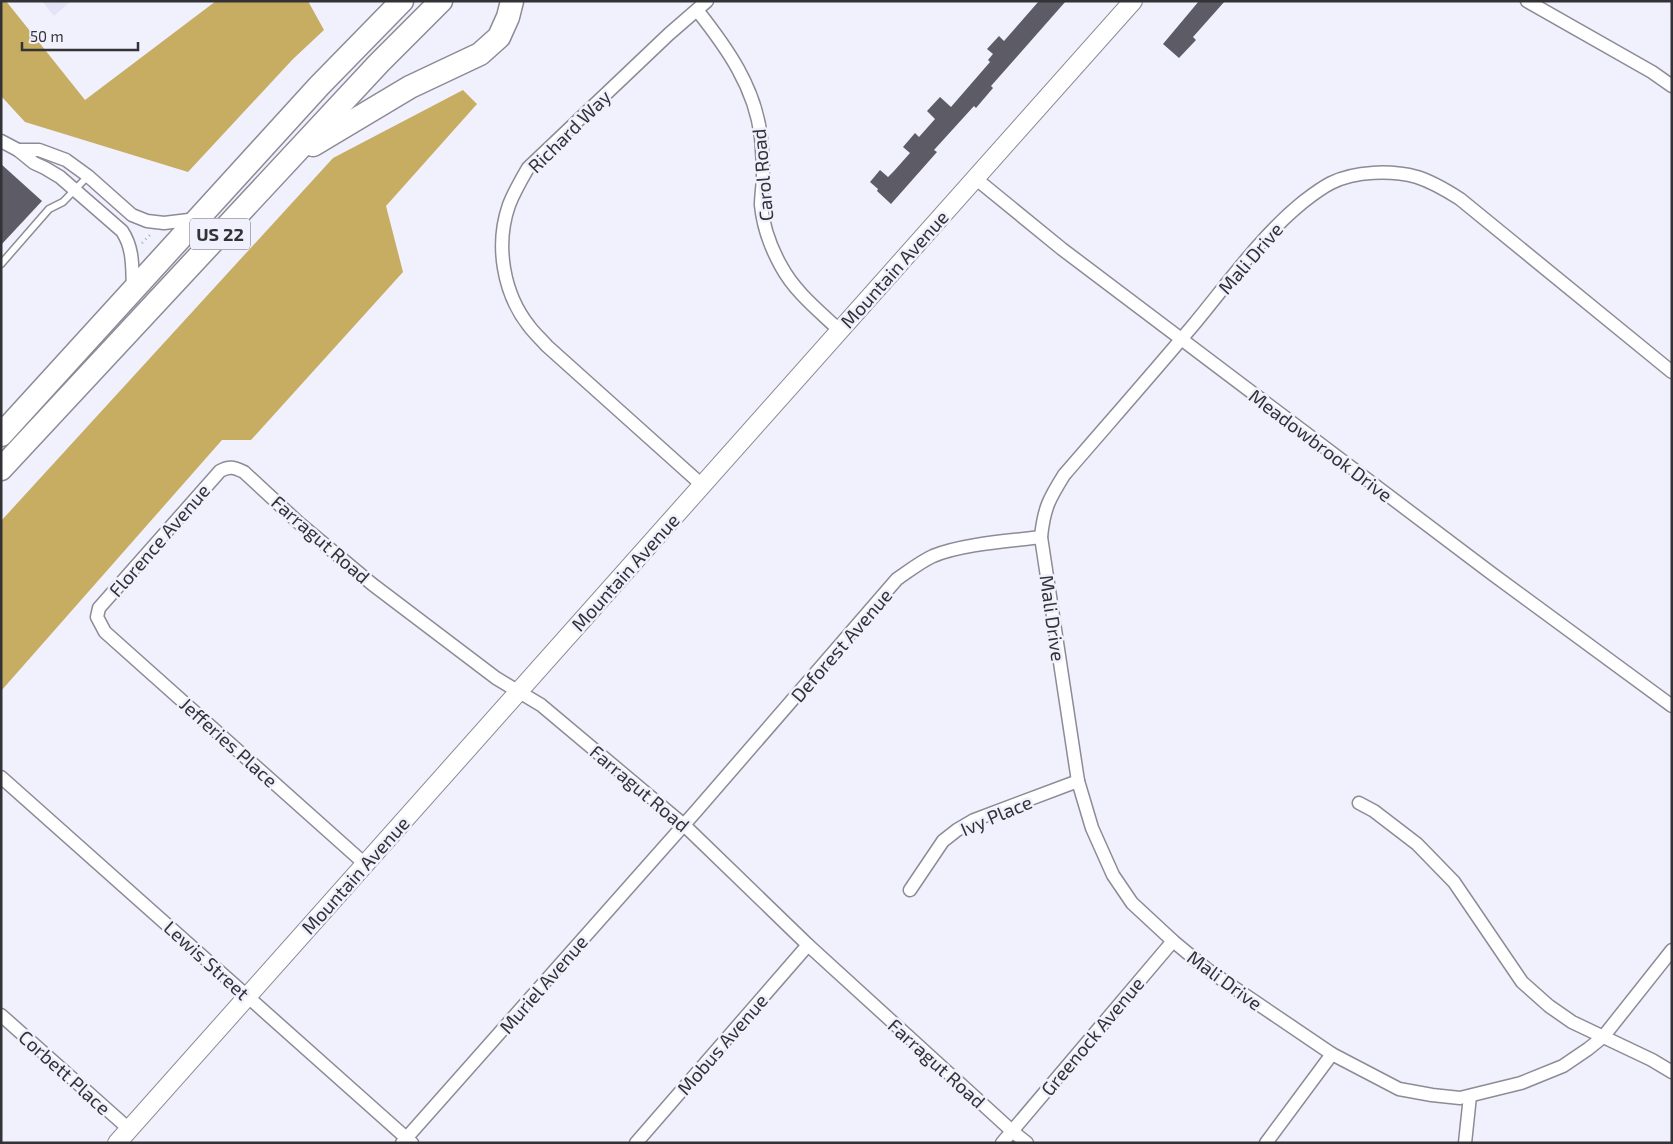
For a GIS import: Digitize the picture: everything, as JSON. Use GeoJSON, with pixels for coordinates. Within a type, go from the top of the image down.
{"type":"FeatureCollection","features":[{"type":"Feature","properties":{"kind":"highway","name":"US 22"},"geometry":{"type":"LineString","coordinates":[[1,469],[378,63],[441,1]]}},
{"type":"Feature","properties":{"kind":"highway"},"geometry":{"type":"LineString","coordinates":[[290,158],[410,87],[480,54],[499,37],[508,17],[512,1]]}},
{"type":"Feature","properties":{"kind":"highway","name":"US 22"},"geometry":{"type":"LineString","coordinates":[[1,435],[394,6]]}},
{"type":"Feature","properties":{"kind":"street","name":"Richard Way"},"geometry":{"type":"LineString","coordinates":[[702,484],[547,346],[529,326],[515,305],[506,280],[502,254],[503,230],[509,206],[517,186],[528,168],[550,145],[707,1]]}},
{"type":"Feature","properties":{"kind":"street","name":"Mountain Avenue"},"geometry":{"type":"LineString","coordinates":[[117,1143],[1133,1]]}},
{"type":"Feature","properties":{"kind":"street"},"geometry":{"type":"LineString","coordinates":[[1527,1],[1652,72],[1672,86]]}},
{"type":"Feature","properties":{"kind":"street","name":"Carol Road"},"geometry":{"type":"LineString","coordinates":[[697,10],[737,65],[747,84],[754,105],[761,136],[763,174],[761,204],[764,224],[780,266],[794,287],[839,330]]}},
{"type":"Feature","properties":{"kind":"street"},"geometry":{"type":"LineString","coordinates":[[1,141],[54,174],[122,231],[128,240],[131,251],[133,290]]}},
{"type":"Feature","properties":{"kind":"street"},"geometry":{"type":"LineString","coordinates":[[18,150],[39,150],[63,159],[88,176],[132,215],[147,221],[164,222],[197,219]]}},
{"type":"Feature","properties":{"kind":"street","name":"Mali Drive"},"geometry":{"type":"LineString","coordinates":[[1672,372],[1460,199],[1439,186],[1415,177],[1393,174],[1354,175],[1331,183],[1313,194],[1271,232],[1181,340],[1064,475],[1050,499],[1043,516],[1041,537],[1078,782],[1092,828],[1113,875],[1132,903],[1208,970],[1332,1054],[1399,1089],[1432,1096],[1460,1098],[1521,1083],[1563,1066],[1602,1037],[1672,950]]}},
{"type":"Feature","properties":{"kind":"street","name":"Meadowbrook Drive"},"geometry":{"type":"LineString","coordinates":[[975,178],[1062,249],[1181,340],[1491,573],[1672,706]]}},
{"type":"Feature","properties":{"kind":"street","name":"Florence Avenue"},"geometry":{"type":"LineString","coordinates":[[97,617],[99,608],[220,471],[227,467]]}},
{"type":"Feature","properties":{"kind":"street","name":"Farragut Road"},"geometry":{"type":"LineString","coordinates":[[227,467],[236,467],[244,472],[372,584],[496,678],[541,704],[684,825],[808,945],[1027,1143]]}},
{"type":"Feature","properties":{"kind":"street","name":"Deforest Avenue"},"geometry":{"type":"LineString","coordinates":[[684,825],[897,579],[915,566],[934,556],[957,549],[1041,537]]}},
{"type":"Feature","properties":{"kind":"street","name":"Jefferies Place"},"geometry":{"type":"LineString","coordinates":[[97,617],[105,632],[366,864]]}},
{"type":"Feature","properties":{"kind":"street","name":"Lewis Street"},"geometry":{"type":"LineString","coordinates":[[1,777],[247,995],[407,1141]]}},
{"type":"Feature","properties":{"kind":"street","name":"Ivy Place"},"geometry":{"type":"LineString","coordinates":[[910,890],[943,841],[957,830],[974,820],[1078,782]]}},
{"type":"Feature","properties":{"kind":"street"},"geometry":{"type":"LineString","coordinates":[[1359,804],[1374,812],[1416,844],[1454,882],[1522,982],[1549,1006],[1572,1022],[1652,1060],[1672,1072]]}},
{"type":"Feature","properties":{"kind":"street","name":"Muriel Avenue"},"geometry":{"type":"LineString","coordinates":[[407,1141],[684,825]]}},
{"type":"Feature","properties":{"kind":"street","name":"Greenock Avenue"},"geometry":{"type":"LineString","coordinates":[[1002,1143],[1173,941]]}},
{"type":"Feature","properties":{"kind":"street","name":"Mobus Avenue"},"geometry":{"type":"LineString","coordinates":[[636,1143],[808,945]]}},
{"type":"Feature","properties":{"kind":"street","name":"Corbett Place"},"geometry":{"type":"LineString","coordinates":[[1,1015],[129,1129]]}},
{"type":"Feature","properties":{"kind":"street"},"geometry":{"type":"LineString","coordinates":[[1266,1143],[1332,1054]]}},
{"type":"Feature","properties":{"kind":"street"},"geometry":{"type":"LineString","coordinates":[[1465,1143],[1470,1096]]}},
{"type":"Feature","properties":{"kind":"lane"},"geometry":{"type":"LineString","coordinates":[[54,174],[63,159]]}},
{"type":"Feature","properties":{"kind":"lane"},"geometry":{"type":"LineString","coordinates":[[1,264],[49,209],[63,202],[88,176]]}},
{"type":"Feature","properties":{"kind":"path"},"geometry":{"type":"LineString","coordinates":[[137,248],[152,233]]}},
{"type":"Feature","properties":{"kind":"shaded area"},"geometry":{"type":"Polygon","coordinates":[[[1,1],[6,1],[85,100],[216,1],[308,1],[324,30],[293,59],[188,172],[25,122],[1,96],[1,1]]]}},
{"type":"Feature","properties":{"kind":"shaded area"},"geometry":{"type":"Polygon","coordinates":[[[42,1],[71,1],[54,16],[42,1]]]}},
{"type":"Feature","properties":{"kind":"shaded area"},"geometry":{"type":"Polygon","coordinates":[[[463,90],[477,104],[386,206],[403,272],[251,440],[222,440],[1,691],[1,521],[333,158],[463,90]]]}},
{"type":"Feature","properties":{"kind":"building"},"geometry":{"type":"Polygon","coordinates":[[[1039,1],[1066,1],[991,86],[993,88],[976,108],[974,106],[934,150],[937,152],[891,204],[870,182],[880,170],[888,177],[894,171],[910,153],[903,147],[915,133],[919,137],[935,119],[927,111],[940,97],[951,107],[990,62],[988,60],[993,54],[987,49],[999,36],[1004,41],[1039,1]]]}},
{"type":"Feature","properties":{"kind":"building"},"geometry":{"type":"Polygon","coordinates":[[[1199,1],[1225,1],[1193,37],[1196,40],[1179,58],[1163,44],[1199,1]]]}},
{"type":"Feature","properties":{"kind":"building"},"geometry":{"type":"Polygon","coordinates":[[[1,164],[42,201],[1,245],[1,164]]]}}]}
